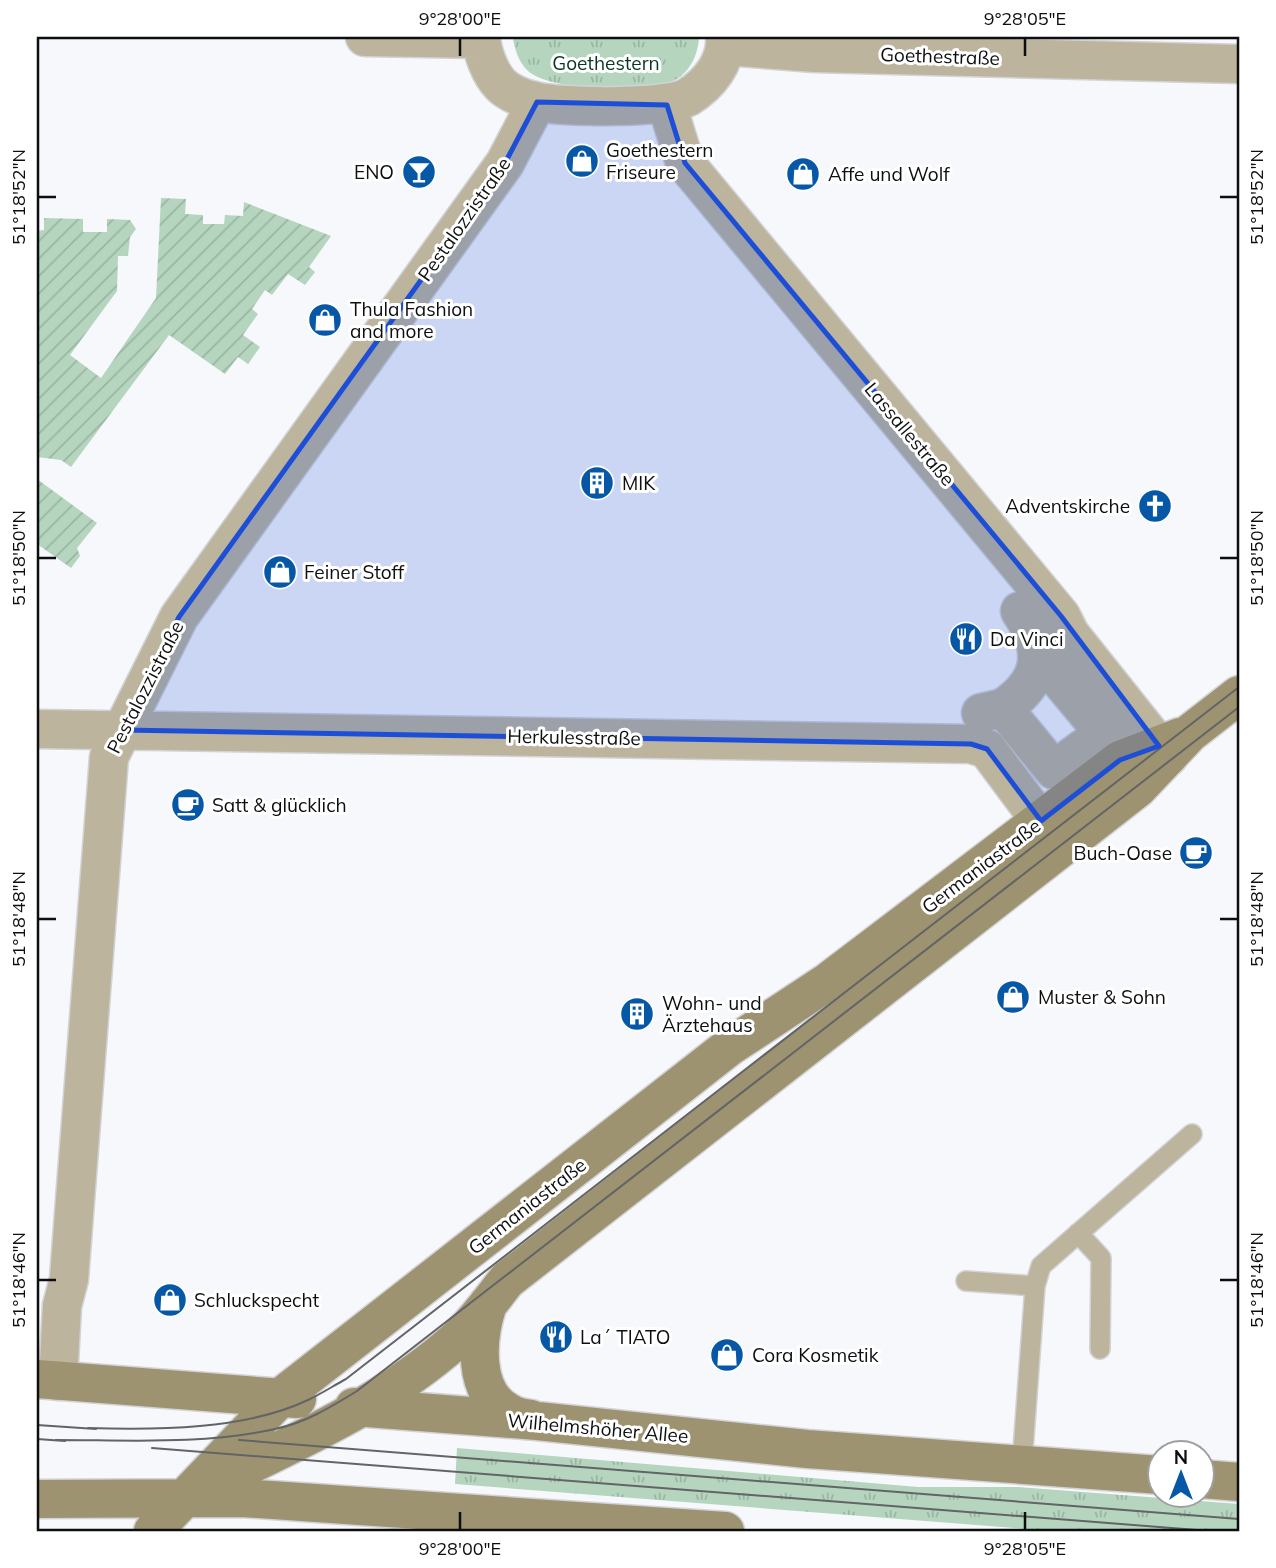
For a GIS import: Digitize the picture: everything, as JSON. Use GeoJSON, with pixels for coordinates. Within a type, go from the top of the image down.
{"type":"FeatureCollection","features":[{"type":"Feature","properties":{"kind":"street","name":"Goethestraße"},"geometry":{"type":"LineString","coordinates":[[365,37],[481,38],[487,63],[501,85],[537,102],[667,105],[687,97],[706,82],[721,64],[725,41],[805,52],[1239,64]]}},
{"type":"Feature","properties":{"kind":"street","name":"Pestalozzistraße"},"geometry":{"type":"LineString","coordinates":[[48,1380],[71,1266],[109,757],[180,617],[505,163],[537,102]]}},
{"type":"Feature","properties":{"kind":"street","name":"Lassallestraße"},"geometry":{"type":"LineString","coordinates":[[667,105],[685,163],[1061,616],[1070,634],[1172,745]]}},
{"type":"Feature","properties":{"kind":"street"},"geometry":{"type":"LineString","coordinates":[[1020,611],[1035,638],[1037,670],[1020,697],[992,711],[1046,776],[1111,728],[1038,654]]}},
{"type":"Feature","properties":{"kind":"street","name":"Germaniastraße"},"geometry":{"type":"LineString","coordinates":[[183,1497],[281,1397],[729,1047],[1052,835],[1138,788],[1172,745],[1239,695]]}},
{"type":"Feature","properties":{"kind":"street","name":"Herkulesstraße"},"geometry":{"type":"LineString","coordinates":[[37,729],[971,744],[987,750],[1052,835]]}},
{"type":"Feature","properties":{"kind":"street","name":"Germaniastraße"},"geometry":{"type":"LineString","coordinates":[[183,1497],[363,1409],[457,1339],[507,1280],[1052,835]]}},
{"type":"Feature","properties":{"kind":"street","name":"Germaniastraße"},"geometry":{"type":"LineString","coordinates":[[488,1303],[481,1327],[478,1353],[491,1394],[509,1413],[537,1421]]}},
{"type":"Feature","properties":{"kind":"street","name":"Wilhelmshöher Allee"},"geometry":{"type":"LineString","coordinates":[[48,1380],[281,1397],[363,1409],[537,1421],[807,1450],[1146,1474]]}},
{"type":"Feature","properties":{"kind":"street"},"geometry":{"type":"LineString","coordinates":[[1216,1480],[1239,1482]]}},
{"type":"Feature","properties":{"kind":"street"},"geometry":{"type":"LineString","coordinates":[[37,1499],[183,1497],[388,1507],[629,1528],[725,1531]]}},
{"type":"Feature","properties":{"kind":"street"},"geometry":{"type":"LineString","coordinates":[[153,1531],[183,1497]]}},
{"type":"Feature","properties":{"kind":"lane"},"geometry":{"type":"LineString","coordinates":[[1022,1464],[1035,1286],[1041,1266],[1192,1134]]}},
{"type":"Feature","properties":{"kind":"lane"},"geometry":{"type":"LineString","coordinates":[[1079,1233],[1101,1258],[1100,1349]]}},
{"type":"Feature","properties":{"kind":"lane"},"geometry":{"type":"LineString","coordinates":[[966,1281],[1035,1286]]}},
{"type":"Feature","properties":{"kind":"highlighted area"},"geometry":{"type":"Polygon","coordinates":[[[537,102],[667,105],[685,163],[1061,616],[1159,746],[1120,760],[1041,821],[987,749],[971,744],[122,730],[179,617],[505,163],[537,102]]]}},
{"type":"Feature","properties":{"kind":"green space","name":"Goethestern"},"geometry":{"type":"Polygon","coordinates":[[[513,37],[699,37],[692,63],[679,78],[660,85],[621,89],[577,87],[540,78],[522,64],[513,37]]]}},
{"type":"Feature","properties":{"kind":"green space"},"geometry":{"type":"Polygon","coordinates":[[[161,198],[186,199],[185,214],[203,215],[203,224],[224,224],[225,215],[243,216],[244,202],[331,236],[309,267],[315,272],[305,285],[288,274],[272,295],[265,290],[252,309],[258,314],[243,335],[260,347],[248,364],[238,357],[225,374],[169,335],[71,467],[61,460],[37,457],[37,231],[44,230],[44,218],[83,219],[83,232],[107,232],[107,219],[130,220],[136,229],[130,237],[128,256],[118,256],[117,291],[70,355],[101,378],[156,298],[161,198]]]}},
{"type":"Feature","properties":{"kind":"green space"},"geometry":{"type":"Polygon","coordinates":[[[37,479],[97,523],[77,548],[80,556],[71,568],[37,544],[37,479]]]}},
{"type":"Feature","properties":{"kind":"green space"},"geometry":{"type":"Polygon","coordinates":[[[457,1448],[918,1487],[1018,1487],[1146,1497],[1146,1508],[1216,1508],[1216,1502],[1239,1504],[1239,1531],[1053,1531],[455,1484],[457,1448]]]}},
{"type":"Feature","properties":{"kind":"tram line"},"geometry":{"type":"LineString","coordinates":[[88,1428],[171,1428],[229,1423],[283,1410],[346,1379],[1239,687]]}},
{"type":"Feature","properties":{"kind":"tram line"},"geometry":{"type":"LineString","coordinates":[[56,1440],[193,1440],[248,1434],[297,1423],[357,1391],[1239,707]]}},
{"type":"Feature","properties":{"kind":"tram line"},"geometry":{"type":"LineString","coordinates":[[37,1425],[96,1429]]}},
{"type":"Feature","properties":{"kind":"tram line"},"geometry":{"type":"LineString","coordinates":[[37,1439],[65,1441]]}},
{"type":"Feature","properties":{"kind":"tram line"},"geometry":{"type":"LineString","coordinates":[[239,1440],[1239,1519]]}},
{"type":"Feature","properties":{"kind":"tram line"},"geometry":{"type":"LineString","coordinates":[[152,1448],[1210,1531]]}},
{"type":"Feature","properties":{"kind":"place","name":"Goethestern Friseure"},"geometry":{"type":"Point","coordinates":[582,161]}},
{"type":"Feature","properties":{"kind":"place","name":"ENO"},"geometry":{"type":"Point","coordinates":[419,172]}},
{"type":"Feature","properties":{"kind":"place","name":"Affe und Wolf"},"geometry":{"type":"Point","coordinates":[803,174]}},
{"type":"Feature","properties":{"kind":"place","name":"Thula Fashion and more"},"geometry":{"type":"Point","coordinates":[325,320]}},
{"type":"Feature","properties":{"kind":"place","name":"MIK"},"geometry":{"type":"Point","coordinates":[597,483]}},
{"type":"Feature","properties":{"kind":"place","name":"Adventskirche"},"geometry":{"type":"Point","coordinates":[1155,506]}},
{"type":"Feature","properties":{"kind":"place","name":"Feiner Stoff"},"geometry":{"type":"Point","coordinates":[280,572]}},
{"type":"Feature","properties":{"kind":"place","name":"Da Vinci"},"geometry":{"type":"Point","coordinates":[966,639]}},
{"type":"Feature","properties":{"kind":"place","name":"Satt & glücklich"},"geometry":{"type":"Point","coordinates":[188,805]}},
{"type":"Feature","properties":{"kind":"place","name":"Buch-Oase"},"geometry":{"type":"Point","coordinates":[1196,853]}},
{"type":"Feature","properties":{"kind":"place","name":"Muster & Sohn"},"geometry":{"type":"Point","coordinates":[1013,997]}},
{"type":"Feature","properties":{"kind":"place","name":"Wohn- und Ärztehaus"},"geometry":{"type":"Point","coordinates":[637,1014]}},
{"type":"Feature","properties":{"kind":"place","name":"Schluckspecht"},"geometry":{"type":"Point","coordinates":[170,1300]}},
{"type":"Feature","properties":{"kind":"place","name":"La´ TIATO"},"geometry":{"type":"Point","coordinates":[556,1337]}},
{"type":"Feature","properties":{"kind":"place","name":"Cora Kosmetik"},"geometry":{"type":"Point","coordinates":[727,1355]}}]}
